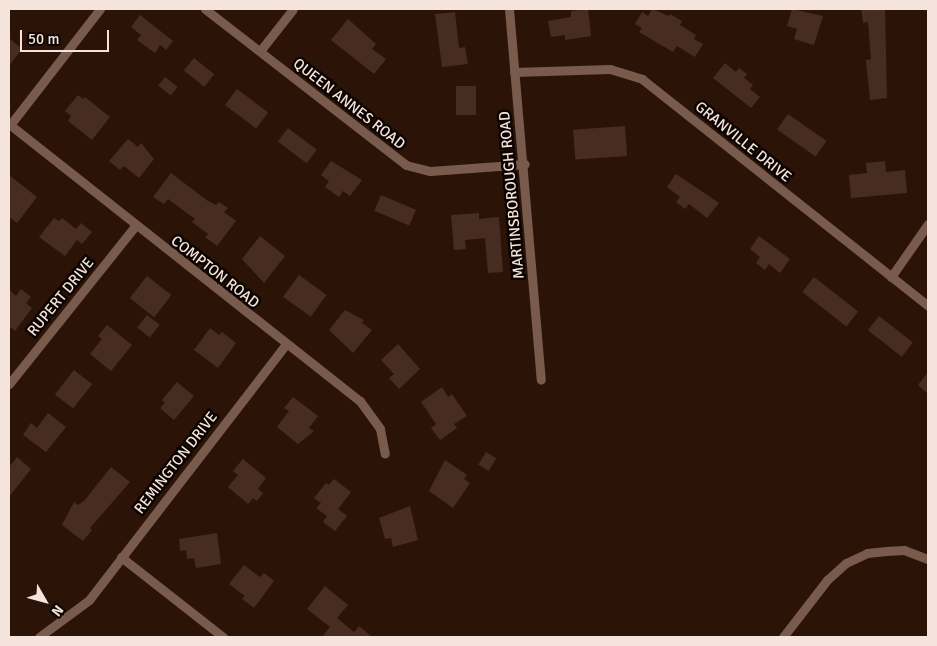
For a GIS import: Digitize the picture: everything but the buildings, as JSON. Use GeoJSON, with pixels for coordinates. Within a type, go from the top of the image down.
{"type":"FeatureCollection","features":[{"type":"Feature","properties":{"kind":"street"},"geometry":{"type":"LineString","coordinates":[[9,125],[100,9]]}},
{"type":"Feature","properties":{"kind":"street","name":"QUEEN ANNES ROAD"},"geometry":{"type":"LineString","coordinates":[[205,9],[406,165],[430,171],[525,164]]}},
{"type":"Feature","properties":{"kind":"street"},"geometry":{"type":"LineString","coordinates":[[260,51],[292,9]]}},
{"type":"Feature","properties":{"kind":"street","name":"MARTINSBOROUGH ROAD"},"geometry":{"type":"LineString","coordinates":[[509,9],[525,164],[541,380]]}},
{"type":"Feature","properties":{"kind":"street","name":"GRANVILLE DRIVE"},"geometry":{"type":"LineString","coordinates":[[514,72],[610,68],[642,79],[928,306]]}},
{"type":"Feature","properties":{"kind":"street","name":"COMPTON ROAD"},"geometry":{"type":"LineString","coordinates":[[9,125],[135,226],[360,401],[380,429],[385,454]]}},
{"type":"Feature","properties":{"kind":"street"},"geometry":{"type":"LineString","coordinates":[[891,277],[928,224]]}},
{"type":"Feature","properties":{"kind":"street","name":"RUPERT DRIVE"},"geometry":{"type":"LineString","coordinates":[[9,384],[12,373],[135,226]]}},
{"type":"Feature","properties":{"kind":"street","name":"REMINGTON DRIVE"},"geometry":{"type":"LineString","coordinates":[[39,637],[89,600],[286,344]]}},
{"type":"Feature","properties":{"kind":"street"},"geometry":{"type":"LineString","coordinates":[[785,636],[827,580],[846,563],[867,553],[904,550],[928,559]]}},
{"type":"Feature","properties":{"kind":"street"},"geometry":{"type":"LineString","coordinates":[[122,557],[223,637]]}}]}
